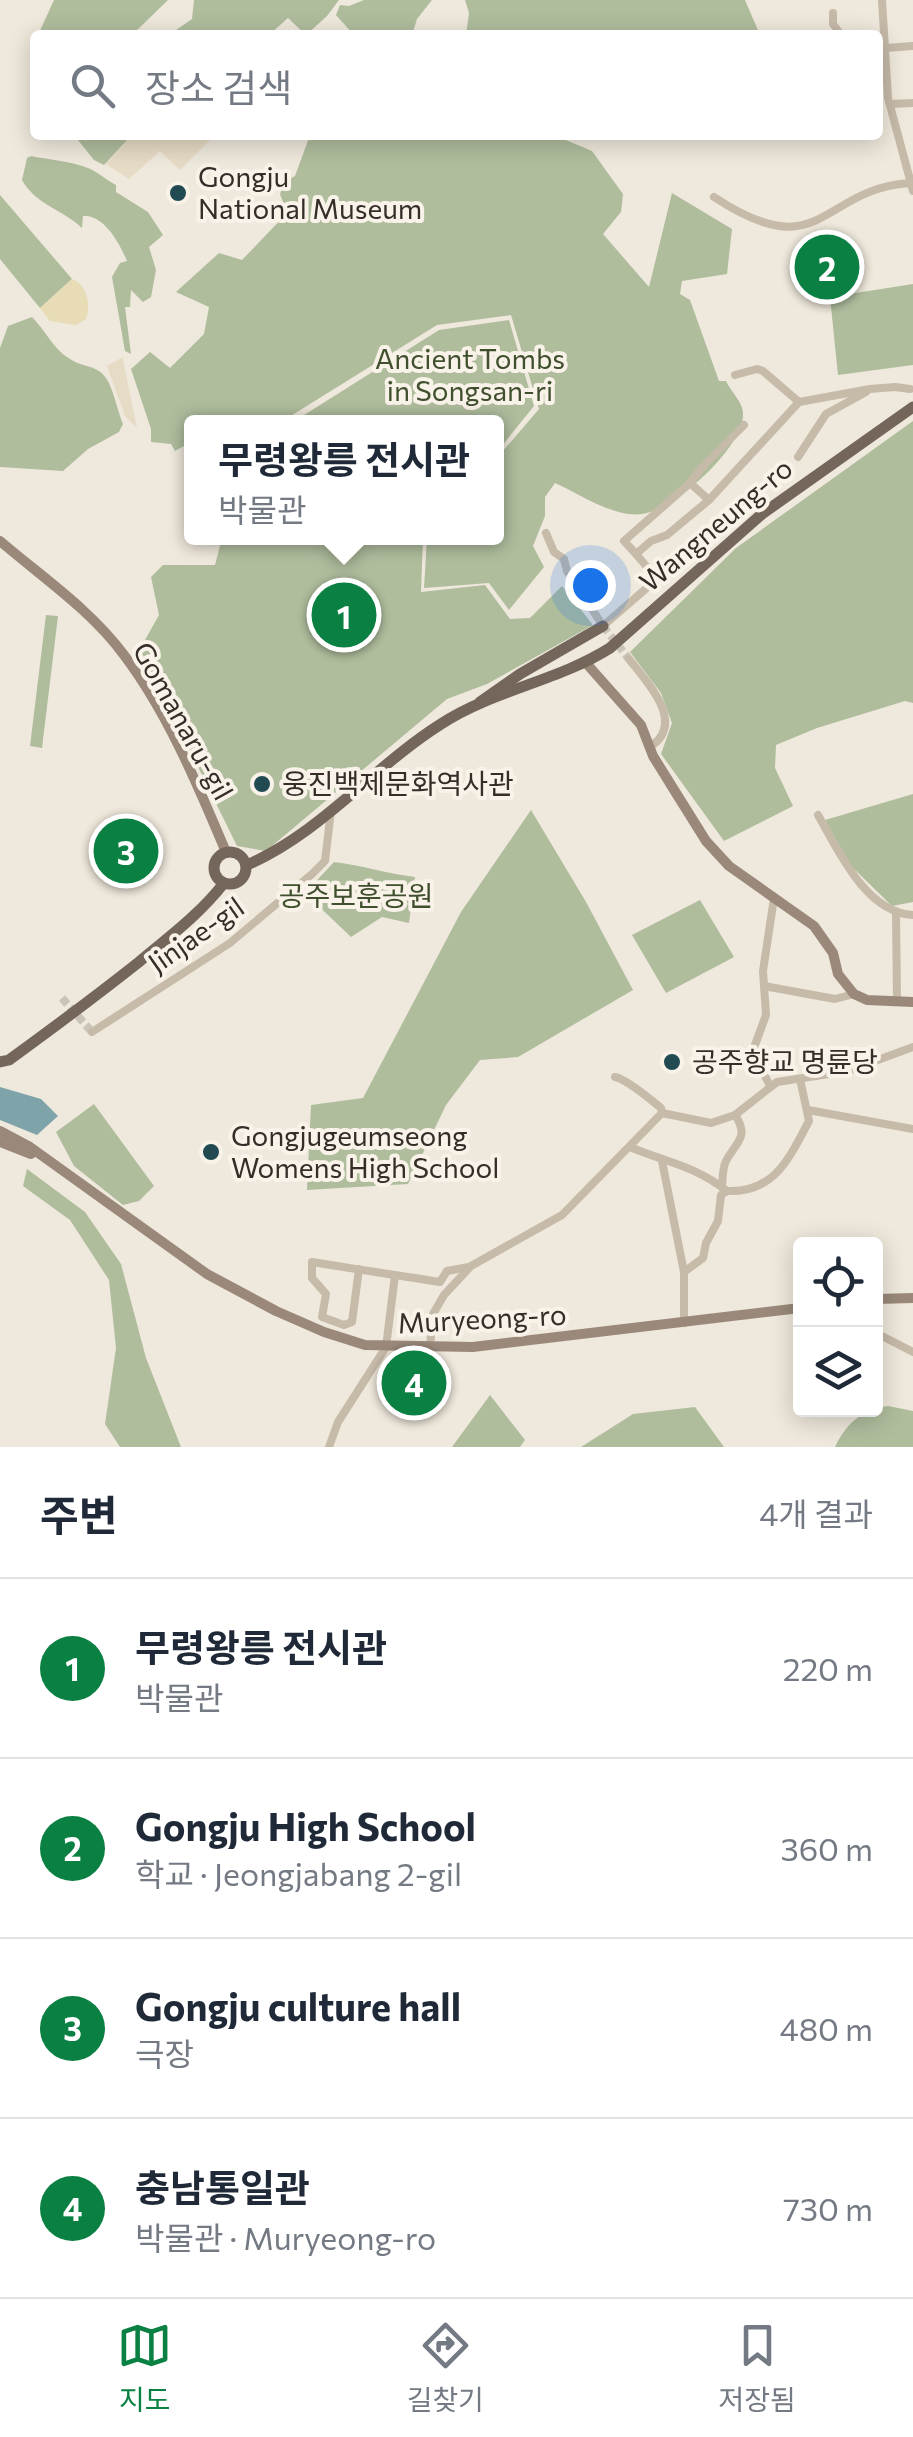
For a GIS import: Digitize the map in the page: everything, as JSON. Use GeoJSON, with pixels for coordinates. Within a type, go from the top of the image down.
{"type":"FeatureCollection","features":[{"type":"Feature","properties":{"kind":"main road","name":"Wangneung-ro"},"geometry":{"type":"LineString","coordinates":[[0,1074],[4,1061],[74,1013],[180,928],[224,883],[232,885],[242,880],[246,865],[271,854],[442,723],[586,663],[610,648],[789,493],[913,406]]}},
{"type":"Feature","properties":{"kind":"main road","name":"Gomanaru-gil"},"geometry":{"type":"LineString","coordinates":[[0,541],[89,616],[124,653],[192,774],[226,852]]}},
{"type":"Feature","properties":{"kind":"main road"},"geometry":{"type":"LineString","coordinates":[[472,709],[520,674],[604,626]]}},
{"type":"Feature","properties":{"kind":"main road"},"geometry":{"type":"LineString","coordinates":[[586,663],[641,724],[650,747],[706,841],[729,866],[814,926],[833,953],[838,974],[854,994],[867,1000],[913,1002]]}},
{"type":"Feature","properties":{"kind":"main road"},"geometry":{"type":"LineString","coordinates":[[224,883],[217,878],[214,868],[217,858],[226,852],[236,853],[246,865]]}},
{"type":"Feature","properties":{"kind":"main road","name":"Muryeong-ro"},"geometry":{"type":"LineString","coordinates":[[0,1131],[30,1147],[208,1274],[324,1332],[365,1345],[492,1345],[793,1309]]}},
{"type":"Feature","properties":{"kind":"main road","name":"Muryeong-ro"},"geometry":{"type":"LineString","coordinates":[[0,1142],[37,1155]]}},
{"type":"Feature","properties":{"kind":"main road"},"geometry":{"type":"LineString","coordinates":[[883,1299],[913,1298]]}},
{"type":"Feature","properties":{"kind":"street"},"geometry":{"type":"LineString","coordinates":[[714,198],[735,211],[793,229],[824,219],[881,185],[912,187],[889,101],[882,0]]}},
{"type":"Feature","properties":{"kind":"street"},"geometry":{"type":"LineString","coordinates":[[834,12],[838,30]]}},
{"type":"Feature","properties":{"kind":"street"},"geometry":{"type":"LineString","coordinates":[[885,48],[913,46]]}},
{"type":"Feature","properties":{"kind":"street"},"geometry":{"type":"LineString","coordinates":[[883,99],[913,103]]}},
{"type":"Feature","properties":{"kind":"street"},"geometry":{"type":"LineString","coordinates":[[734,375],[763,371],[799,402]]}},
{"type":"Feature","properties":{"kind":"street"},"geometry":{"type":"LineString","coordinates":[[798,457],[826,414],[870,389]]}},
{"type":"Feature","properties":{"kind":"street"},"geometry":{"type":"LineString","coordinates":[[636,554],[651,541],[667,536],[710,500],[799,402],[870,389],[910,390]]}},
{"type":"Feature","properties":{"kind":"street"},"geometry":{"type":"LineString","coordinates":[[546,533],[554,552],[564,559],[604,626],[657,579],[624,542],[690,484],[744,425]]}},
{"type":"Feature","properties":{"kind":"street"},"geometry":{"type":"LineString","coordinates":[[690,484],[710,500]]}},
{"type":"Feature","properties":{"kind":"street"},"geometry":{"type":"LineString","coordinates":[[628,659],[662,706],[666,720],[658,742],[650,747]]}},
{"type":"Feature","properties":{"kind":"street","name":"Jinjae-gil"},"geometry":{"type":"LineString","coordinates":[[92,1032],[230,943],[312,874],[325,861],[331,810]]}},
{"type":"Feature","properties":{"kind":"street"},"geometry":{"type":"LineString","coordinates":[[818,815],[848,870],[896,913],[913,915]]}},
{"type":"Feature","properties":{"kind":"street"},"geometry":{"type":"LineString","coordinates":[[770,1086],[757,1060],[755,1045],[766,1016],[764,986],[774,898]]}},
{"type":"Feature","properties":{"kind":"street"},"geometry":{"type":"LineString","coordinates":[[896,913],[897,1001]]}},
{"type":"Feature","properties":{"kind":"street"},"geometry":{"type":"LineString","coordinates":[[764,986],[835,1000],[854,994]]}},
{"type":"Feature","properties":{"kind":"street"},"geometry":{"type":"LineString","coordinates":[[662,1113],[711,1123],[735,1115],[770,1086],[848,1071],[913,1048]]}},
{"type":"Feature","properties":{"kind":"street"},"geometry":{"type":"LineString","coordinates":[[615,1077],[623,1078],[637,1093],[662,1108],[662,1113]]}},
{"type":"Feature","properties":{"kind":"street"},"geometry":{"type":"LineString","coordinates":[[630,1147],[662,1161],[693,1168],[725,1189],[748,1192],[774,1176],[808,1121],[800,1080]]}},
{"type":"Feature","properties":{"kind":"street"},"geometry":{"type":"LineString","coordinates":[[808,1110],[913,1129]]}},
{"type":"Feature","properties":{"kind":"street"},"geometry":{"type":"LineString","coordinates":[[359,1270],[352,1322],[344,1325],[322,1317],[326,1294],[312,1278],[312,1262],[440,1282],[447,1271],[471,1266],[562,1215],[662,1113]]}},
{"type":"Feature","properties":{"kind":"street"},"geometry":{"type":"LineString","coordinates":[[684,1272],[704,1258],[706,1244],[718,1221],[725,1189],[723,1166],[743,1138],[735,1115]]}},
{"type":"Feature","properties":{"kind":"street"},"geometry":{"type":"LineString","coordinates":[[662,1161],[684,1272],[684,1323]]}},
{"type":"Feature","properties":{"kind":"street"},"geometry":{"type":"LineString","coordinates":[[430,1347],[433,1314],[444,1295],[471,1266]]}},
{"type":"Feature","properties":{"kind":"street"},"geometry":{"type":"LineString","coordinates":[[329,1447],[338,1422],[386,1346],[395,1275]]}},
{"type":"Feature","properties":{"kind":"street"},"geometry":{"type":"LineString","coordinates":[[883,1337],[913,1352]]}},
{"type":"Feature","properties":{"kind":"green space"},"geometry":{"type":"Polygon","coordinates":[[[54,0],[168,0],[137,30],[40,30],[54,0]]]}},
{"type":"Feature","properties":{"kind":"green space"},"geometry":{"type":"Polygon","coordinates":[[[194,0],[339,0],[312,30],[301,30],[288,18],[275,30],[176,30],[192,19],[194,0]]]}},
{"type":"Feature","properties":{"kind":"green space"},"geometry":{"type":"Polygon","coordinates":[[[364,0],[432,0],[414,30],[350,30],[336,15],[340,5],[364,0]]]}},
{"type":"Feature","properties":{"kind":"green space"},"geometry":{"type":"Polygon","coordinates":[[[465,0],[745,0],[758,30],[467,30],[469,13],[465,0]]]}},
{"type":"Feature","properties":{"kind":"green space"},"geometry":{"type":"Polygon","coordinates":[[[78,140],[127,140],[104,165],[94,160],[78,140]]]}},
{"type":"Feature","properties":{"kind":"green space"},"geometry":{"type":"Polygon","coordinates":[[[308,140],[566,140],[592,151],[623,194],[621,212],[603,234],[649,287],[672,193],[732,229],[727,274],[682,281],[680,294],[690,300],[719,381],[726,381],[741,406],[740,429],[732,444],[688,490],[642,514],[609,509],[555,483],[545,497],[545,516],[533,546],[544,567],[509,610],[489,583],[424,588],[427,545],[504,545],[504,450],[539,409],[511,315],[437,325],[292,415],[184,415],[184,446],[175,451],[171,444],[151,442],[151,429],[131,369],[150,352],[170,368],[204,334],[209,307],[176,292],[219,253],[242,260],[287,213],[280,194],[284,182],[295,176],[308,140]]]}},
{"type":"Feature","properties":{"kind":"green space"},"geometry":{"type":"Polygon","coordinates":[[[27,158],[94,171],[116,185],[116,192],[148,212],[163,235],[149,247],[156,270],[151,297],[143,302],[131,290],[130,307],[125,307],[131,354],[125,351],[112,277],[120,263],[127,261],[124,254],[98,220],[83,216],[82,228],[28,188],[22,180],[27,158]]]}},
{"type":"Feature","properties":{"kind":"green space"},"geometry":{"type":"Polygon","coordinates":[[[0,195],[72,279],[40,308],[0,259],[0,195]]]}},
{"type":"Feature","properties":{"kind":"green space"},"geometry":{"type":"Polygon","coordinates":[[[913,284],[913,365],[838,375],[830,297],[913,284]]]}},
{"type":"Feature","properties":{"kind":"green space"},"geometry":{"type":"Polygon","coordinates":[[[32,317],[64,355],[98,370],[106,378],[123,424],[119,432],[88,449],[63,471],[0,467],[0,348],[8,326],[32,317]]]}},
{"type":"Feature","properties":{"kind":"green space","name":"Ancient Tombs in Songsan-ri"},"geometry":{"type":"Polygon","coordinates":[[[509,320],[534,406],[504,443],[504,415],[304,415],[439,330],[509,320]]]}},
{"type":"Feature","properties":{"kind":"green space"},"geometry":{"type":"Polygon","coordinates":[[[913,421],[913,703],[905,701],[776,745],[775,768],[793,806],[724,841],[661,754],[672,723],[661,693],[630,652],[736,548],[913,421]]]}},
{"type":"Feature","properties":{"kind":"green space"},"geometry":{"type":"Polygon","coordinates":[[[220,545],[423,545],[421,592],[485,585],[510,619],[530,618],[562,586],[593,625],[487,684],[447,699],[266,851],[237,846],[140,649],[159,615],[151,577],[163,565],[215,565],[220,545]]]}},
{"type":"Feature","properties":{"kind":"green space"},"geometry":{"type":"Polygon","coordinates":[[[46,615],[58,616],[42,748],[30,746],[46,615]]]}},
{"type":"Feature","properties":{"kind":"green space"},"geometry":{"type":"Polygon","coordinates":[[[913,794],[913,902],[892,906],[850,865],[825,820],[913,794]]]}},
{"type":"Feature","properties":{"kind":"green space"},"geometry":{"type":"Polygon","coordinates":[[[531,810],[633,990],[518,1057],[480,1060],[446,1105],[408,1184],[307,1190],[311,1105],[363,1098],[461,912],[531,810]]]}},
{"type":"Feature","properties":{"kind":"green space","name":"공주보훈공원"},"geometry":{"type":"Polygon","coordinates":[[[334,862],[415,877],[409,923],[382,917],[351,937],[305,893],[334,862]]]}},
{"type":"Feature","properties":{"kind":"green space"},"geometry":{"type":"Polygon","coordinates":[[[700,900],[734,957],[666,993],[632,935],[700,900]]]}},
{"type":"Feature","properties":{"kind":"green space"},"geometry":{"type":"Polygon","coordinates":[[[94,1104],[154,1186],[139,1201],[123,1205],[74,1166],[56,1132],[94,1104]]]}},
{"type":"Feature","properties":{"kind":"green space"},"geometry":{"type":"Polygon","coordinates":[[[27,1169],[85,1212],[121,1264],[146,1358],[181,1447],[120,1447],[105,1424],[116,1348],[109,1280],[70,1220],[23,1186],[27,1169]]]}},
{"type":"Feature","properties":{"kind":"green space"},"geometry":{"type":"Polygon","coordinates":[[[490,1395],[525,1440],[520,1447],[452,1447],[490,1395]]]}},
{"type":"Feature","properties":{"kind":"green space"},"geometry":{"type":"Polygon","coordinates":[[[695,1407],[724,1447],[581,1447],[633,1414],[695,1407]]]}},
{"type":"Feature","properties":{"kind":"green space"},"geometry":{"type":"Polygon","coordinates":[[[883,1407],[913,1411],[913,1447],[835,1447],[856,1419],[883,1417],[883,1407]]]}},
{"type":"Feature","properties":{"kind":"sand"},"geometry":{"type":"Polygon","coordinates":[[[72,279],[86,294],[86,319],[76,325],[50,321],[40,308],[72,279]]]}},
{"type":"Feature","properties":{"kind":"shaded area"},"geometry":{"type":"Polygon","coordinates":[[[128,140],[210,140],[180,170],[160,151],[129,179],[106,164],[128,140]]]}},
{"type":"Feature","properties":{"kind":"shaded area"},"geometry":{"type":"Polygon","coordinates":[[[123,357],[137,428],[125,416],[107,366],[123,357]]]}},
{"type":"Feature","properties":{"kind":"water"},"geometry":{"type":"Polygon","coordinates":[[[0,1087],[41,1099],[58,1116],[37,1135],[0,1120],[0,1087]]]}},
{"type":"Feature","properties":{"kind":"tunnel"},"geometry":{"type":"LineString","coordinates":[[603,626],[629,659]]}},
{"type":"Feature","properties":{"kind":"tunnel"},"geometry":{"type":"LineString","coordinates":[[62,998],[92,1032]]}},
{"type":"Feature","properties":{"kind":"place","name":"Gongju National Museum"},"geometry":{"type":"Point","coordinates":[178,193]}},
{"type":"Feature","properties":{"kind":"place","name":"Gongju High School"},"geometry":{"type":"Point","coordinates":[827,267]}},
{"type":"Feature","properties":{"kind":"place","name":"무령왕릉 전시관"},"geometry":{"type":"Point","coordinates":[344,615]}},
{"type":"Feature","properties":{"kind":"place","name":"웅진백제문화역사관"},"geometry":{"type":"Point","coordinates":[262,784]}},
{"type":"Feature","properties":{"kind":"place","name":"Gongju culture hall"},"geometry":{"type":"Point","coordinates":[126,851]}},
{"type":"Feature","properties":{"kind":"place","name":"공주향교 명륜당"},"geometry":{"type":"Point","coordinates":[672,1062]}},
{"type":"Feature","properties":{"kind":"place","name":"Gongjugeumseong Womens High School"},"geometry":{"type":"Point","coordinates":[211,1152]}},
{"type":"Feature","properties":{"kind":"place","name":"충남통일관"},"geometry":{"type":"Point","coordinates":[414,1383]}}]}
